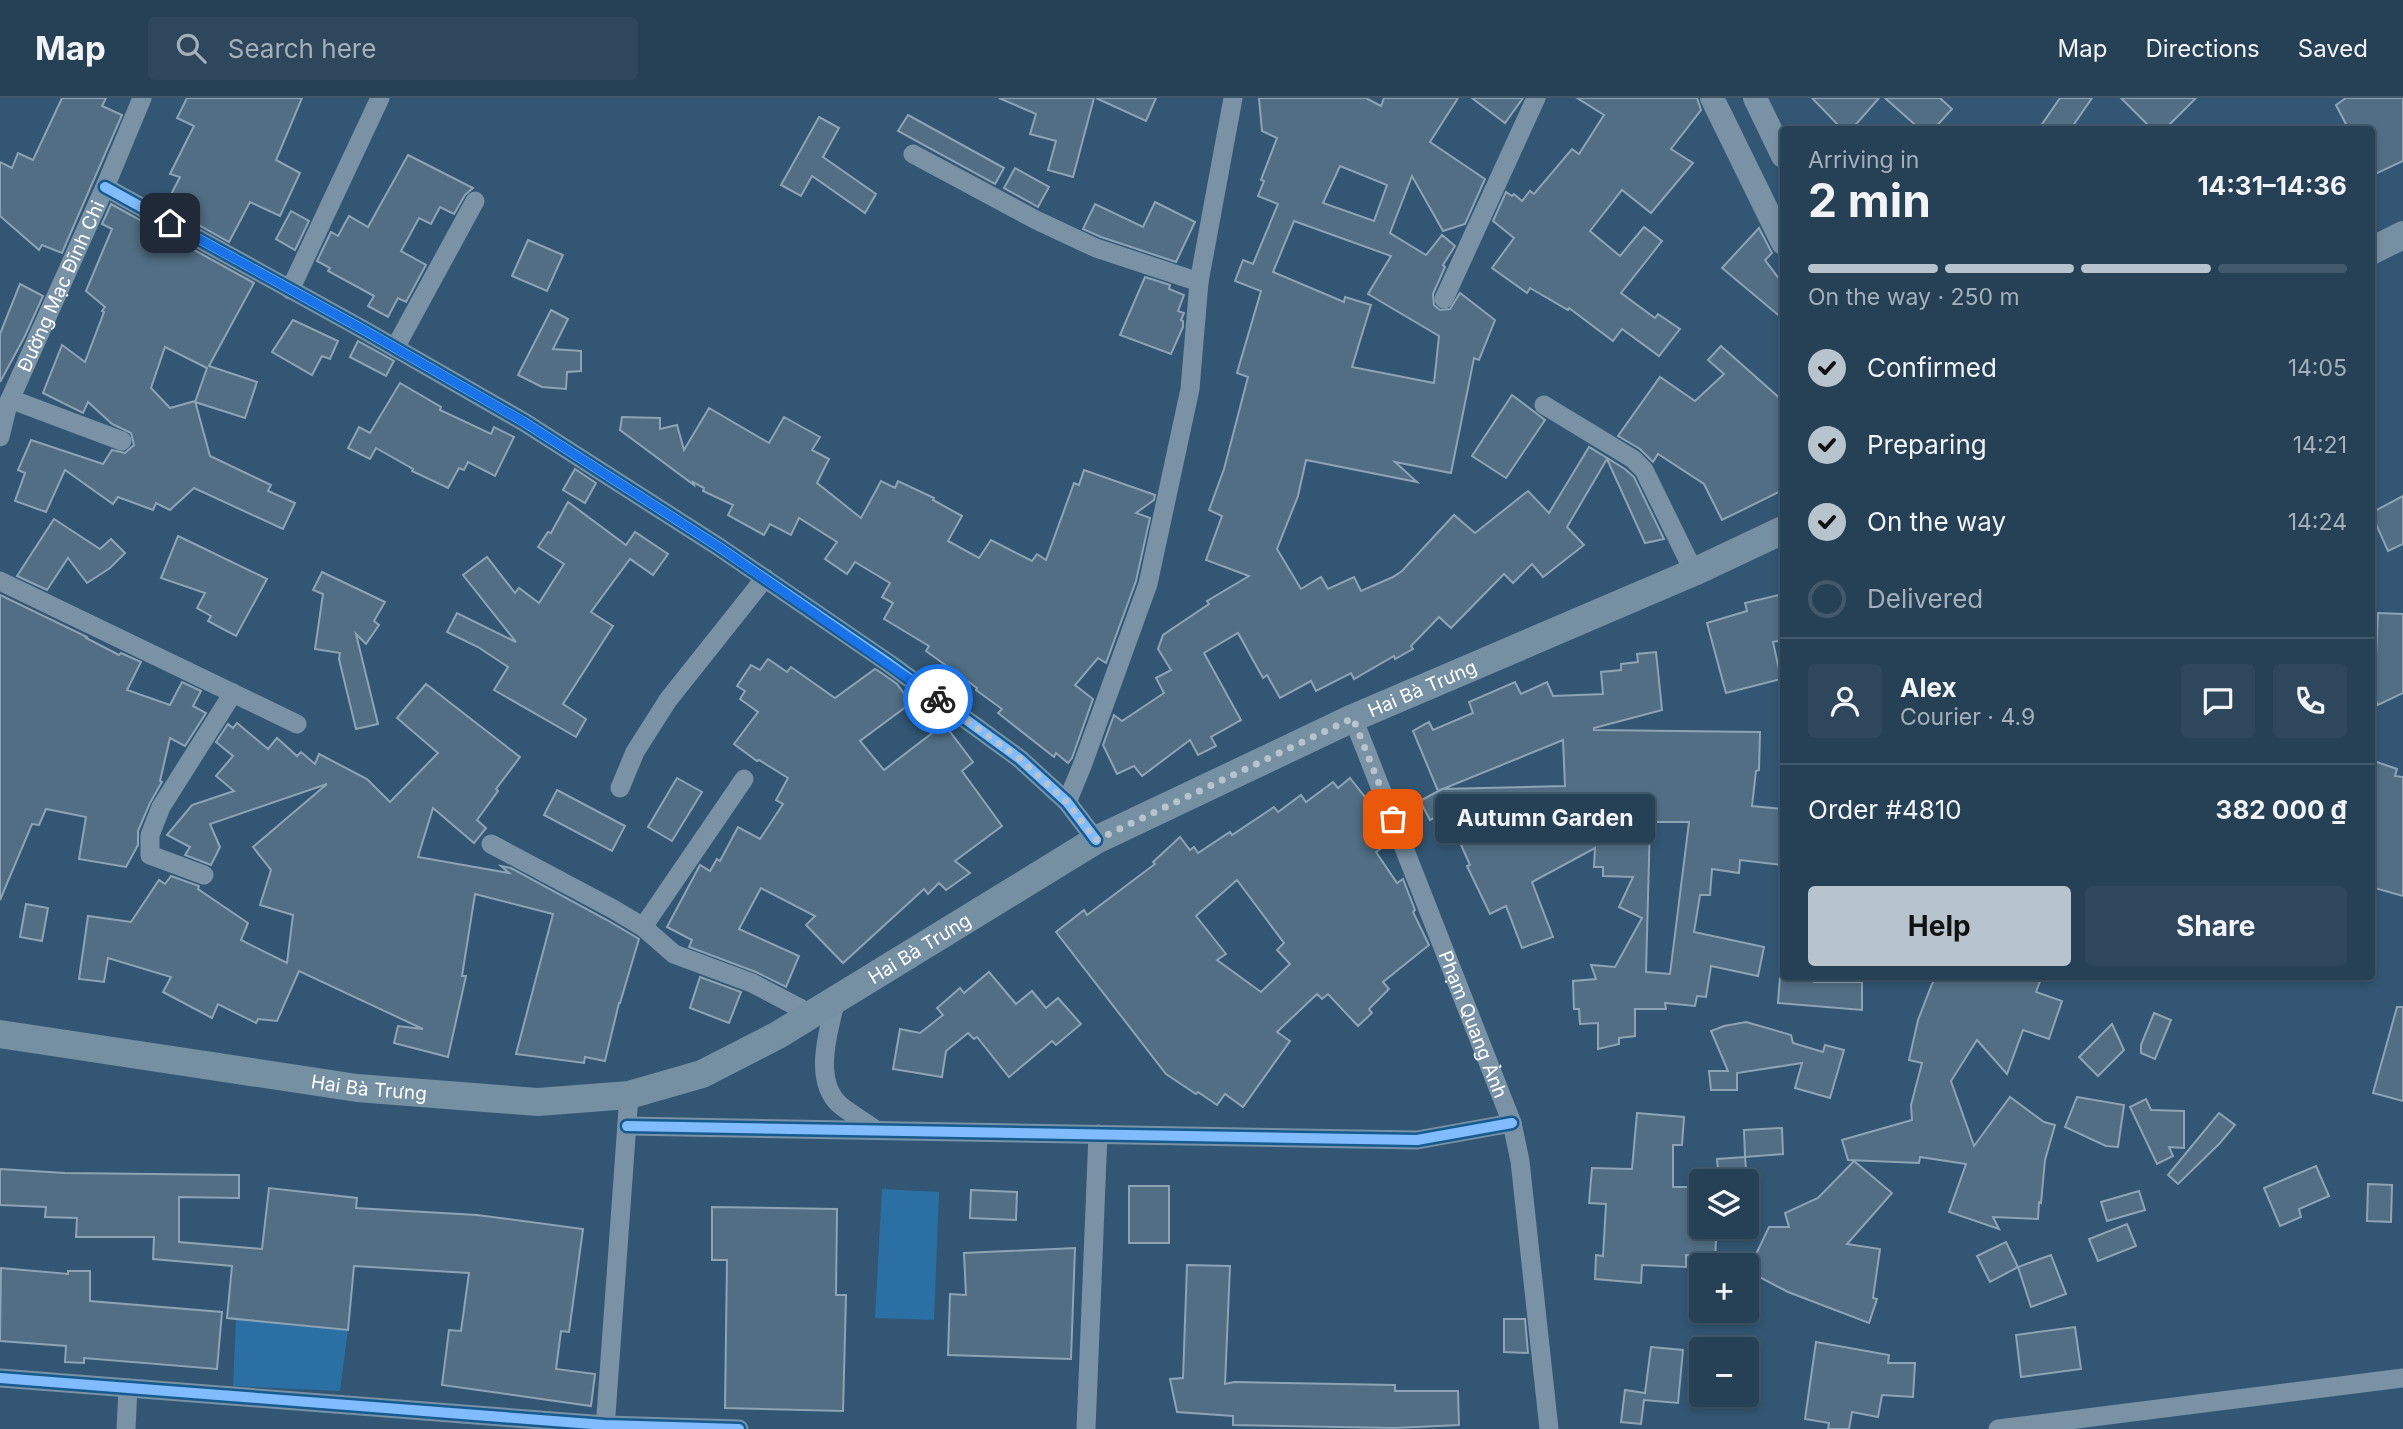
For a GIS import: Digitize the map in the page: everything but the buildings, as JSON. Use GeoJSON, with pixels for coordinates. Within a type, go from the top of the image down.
{"type":"FeatureCollection","features":[{"type":"Feature","properties":{"kind":"main road"},"geometry":{"type":"LineString","coordinates":[[2375,249],[2403,235]]}},
{"type":"Feature","properties":{"kind":"main road","name":"Hai Bà Trưng"},"geometry":{"type":"LineString","coordinates":[[0,1034],[356,1088],[538,1102],[629,1095],[702,1074],[778,1035],[1096,840],[1353,718],[1694,572],[1780,531]]}},
{"type":"Feature","properties":{"kind":"street","name":"Đường Mạc Đĩnh Chi"},"geometry":{"type":"LineString","coordinates":[[0,437],[6,401],[105,187],[142,98]]}},
{"type":"Feature","properties":{"kind":"street"},"geometry":{"type":"LineString","coordinates":[[290,290],[380,98]]}},
{"type":"Feature","properties":{"kind":"street"},"geometry":{"type":"LineString","coordinates":[[1067,802],[1148,584],[1190,389],[1199,282],[1233,98]]}},
{"type":"Feature","properties":{"kind":"street"},"geometry":{"type":"LineString","coordinates":[[1444,299],[1536,98]]}},
{"type":"Feature","properties":{"kind":"street"},"geometry":{"type":"LineString","coordinates":[[1712,98],[1780,237]]}},
{"type":"Feature","properties":{"kind":"street"},"geometry":{"type":"LineString","coordinates":[[1755,98],[1780,150]]}},
{"type":"Feature","properties":{"kind":"street"},"geometry":{"type":"LineString","coordinates":[[913,154],[1036,220],[1096,248],[1199,282]]}},
{"type":"Feature","properties":{"kind":"street"},"geometry":{"type":"LineString","coordinates":[[105,187],[524,422],[765,578],[890,664],[1020,759],[1067,802],[1096,840]]}},
{"type":"Feature","properties":{"kind":"street"},"geometry":{"type":"LineString","coordinates":[[395,348],[475,201]]}},
{"type":"Feature","properties":{"kind":"street"},"geometry":{"type":"LineString","coordinates":[[6,401],[122,441]]}},
{"type":"Feature","properties":{"kind":"street"},"geometry":{"type":"LineString","coordinates":[[1544,405],[1633,459],[1644,470],[1694,572]]}},
{"type":"Feature","properties":{"kind":"street"},"geometry":{"type":"LineString","coordinates":[[620,788],[635,752],[668,700],[765,578]]}},
{"type":"Feature","properties":{"kind":"street"},"geometry":{"type":"LineString","coordinates":[[0,581],[297,724]]}},
{"type":"Feature","properties":{"kind":"street"},"geometry":{"type":"LineString","coordinates":[[204,875],[150,855],[150,835],[161,807],[233,693]]}},
{"type":"Feature","properties":{"kind":"street","name":"Phạm Quang Ảnh"},"geometry":{"type":"LineString","coordinates":[[1353,718],[1512,1123],[1520,1161],[1549,1429]]}},
{"type":"Feature","properties":{"kind":"street"},"geometry":{"type":"LineString","coordinates":[[643,927],[744,779]]}},
{"type":"Feature","properties":{"kind":"street"},"geometry":{"type":"LineString","coordinates":[[491,844],[643,927],[674,954],[752,983],[811,1014]]}},
{"type":"Feature","properties":{"kind":"street"},"geometry":{"type":"LineString","coordinates":[[836,999],[825,1052],[827,1083],[838,1103],[876,1130]]}},
{"type":"Feature","properties":{"kind":"street"},"geometry":{"type":"LineString","coordinates":[[605,1427],[629,1095]]}},
{"type":"Feature","properties":{"kind":"street"},"geometry":{"type":"LineString","coordinates":[[627,1126],[1418,1140],[1512,1123]]}},
{"type":"Feature","properties":{"kind":"street"},"geometry":{"type":"LineString","coordinates":[[1086,1429],[1098,1134]]}},
{"type":"Feature","properties":{"kind":"street"},"geometry":{"type":"LineString","coordinates":[[0,1378],[605,1427],[739,1429]]}},
{"type":"Feature","properties":{"kind":"street"},"geometry":{"type":"LineString","coordinates":[[1998,1429],[2403,1378]]}},
{"type":"Feature","properties":{"kind":"street"},"geometry":{"type":"LineString","coordinates":[[126,1429],[128,1388]]}},
{"type":"Feature","properties":{"kind":"shaded area"},"geometry":{"type":"Polygon","coordinates":[[[882,1189],[939,1192],[934,1320],[875,1318],[882,1189]]]}},
{"type":"Feature","properties":{"kind":"shaded area"},"geometry":{"type":"Polygon","coordinates":[[[236,1319],[348,1330],[340,1391],[233,1386],[236,1319]]]}},
{"type":"Feature","properties":{"kind":"cycle path"},"geometry":{"type":"LineString","coordinates":[[105,187],[524,422],[719,547],[890,664],[1020,759],[1067,802],[1096,840]]}},
{"type":"Feature","properties":{"kind":"cycle path"},"geometry":{"type":"LineString","coordinates":[[627,1126],[1417,1140],[1512,1123]]}},
{"type":"Feature","properties":{"kind":"cycle path"},"geometry":{"type":"LineString","coordinates":[[0,1378],[605,1425],[739,1429]]}},
{"type":"Feature","properties":{"kind":"way so far"},"geometry":{"type":"LineString","coordinates":[[938,699],[1020,759],[1067,802],[1096,840],[1353,718],[1393,819]]}},
{"type":"Feature","properties":{"kind":"place","name":"Autumn Garden"},"geometry":{"type":"Point","coordinates":[1393,819]}},
{"type":"Feature","properties":{"kind":"route"},"geometry":{"type":"LineString","coordinates":[[170,223],[524,422],[719,547],[938,699]]}}]}
